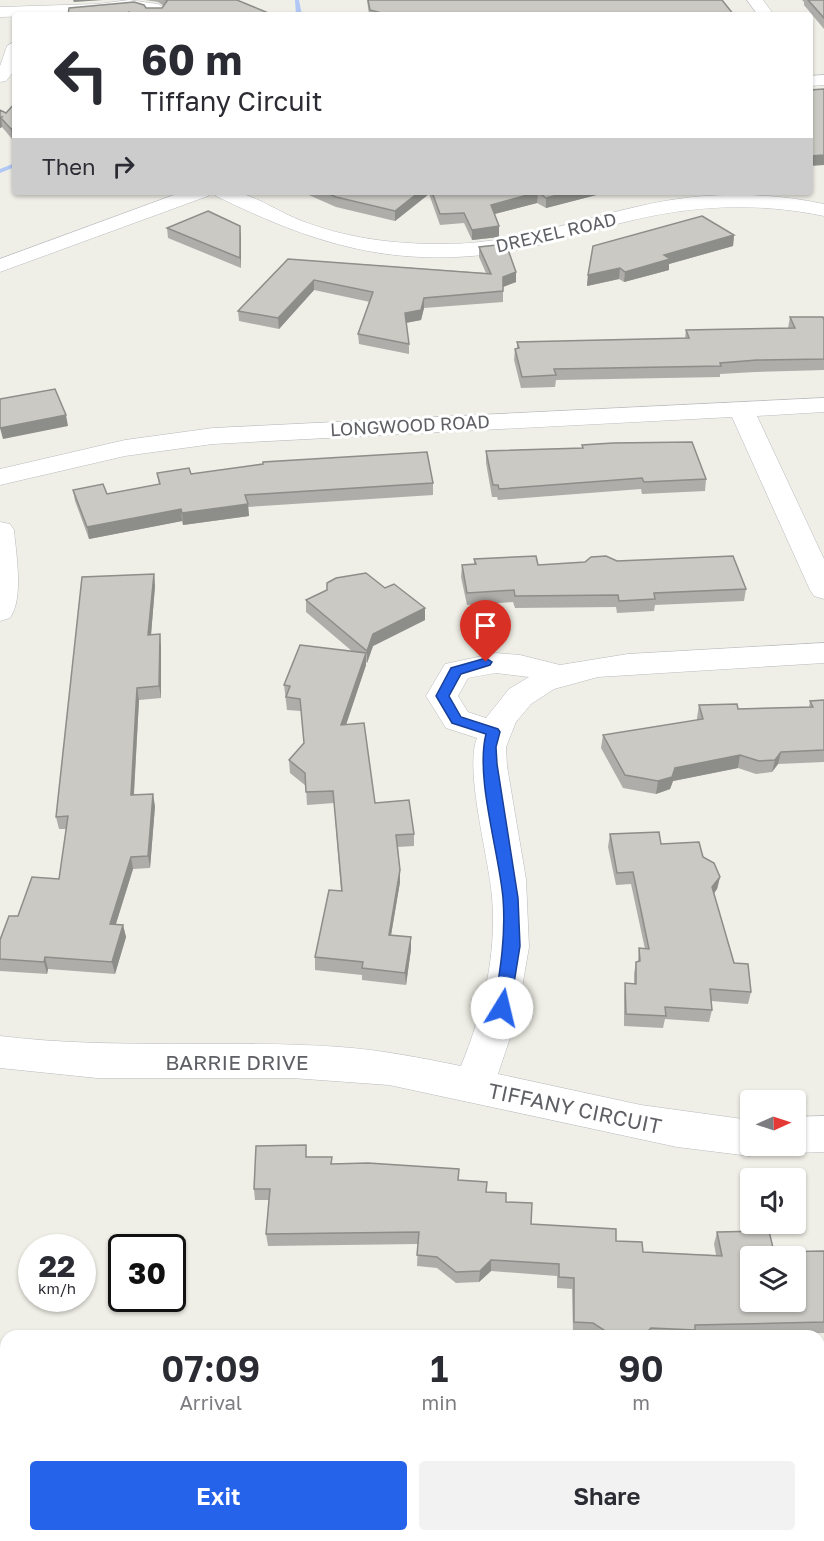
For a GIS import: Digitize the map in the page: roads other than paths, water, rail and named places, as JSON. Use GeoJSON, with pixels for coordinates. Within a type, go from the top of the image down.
{"type":"FeatureCollection","features":[{"type":"Feature","properties":{"kind":"street"},"geometry":{"type":"LineString","coordinates":[[103,12],[144,3],[158,9],[156,12]]}},
{"type":"Feature","properties":{"kind":"street"},"geometry":{"type":"LineString","coordinates":[[0,76],[8,68],[12,55]]}},
{"type":"Feature","properties":{"kind":"street"},"geometry":{"type":"LineString","coordinates":[[0,266],[193,195]]}},
{"type":"Feature","properties":{"kind":"street","name":"DREXEL ROAD"},"geometry":{"type":"LineString","coordinates":[[230,195],[318,233],[365,244],[420,250],[468,249],[515,243],[689,202],[763,201],[824,210]]}},
{"type":"Feature","properties":{"kind":"street","name":"LONGWOOD ROAD"},"geometry":{"type":"LineString","coordinates":[[0,477],[125,448],[213,436],[824,405]]}},
{"type":"Feature","properties":{"kind":"street"},"geometry":{"type":"LineString","coordinates":[[741,409],[824,590]]}},
{"type":"Feature","properties":{"kind":"street"},"geometry":{"type":"LineString","coordinates":[[0,530],[4,574],[0,612]]}},
{"type":"Feature","properties":{"kind":"street","name":"TIFFANY CIRCUIT"},"geometry":{"type":"LineString","coordinates":[[740,1137],[657,1127],[473,1086],[502,1008],[512,946],[510,898],[489,747],[493,732],[511,704],[541,682],[560,675],[598,666],[824,653]]}},
{"type":"Feature","properties":{"kind":"street","name":"TIFFANY CIRCUIT"},"geometry":{"type":"LineString","coordinates":[[493,732],[457,720],[442,696],[456,671],[486,662],[522,665],[560,675]]}},
{"type":"Feature","properties":{"kind":"street","name":"BARRIE DRIVE"},"geometry":{"type":"LineString","coordinates":[[0,1052],[109,1062],[241,1060],[332,1063],[391,1068],[473,1086]]}},
{"type":"Feature","properties":{"kind":"street"},"geometry":{"type":"LineString","coordinates":[[806,1135],[824,1134]]}},
{"type":"Feature","properties":{"kind":"waterway"},"geometry":{"type":"LineString","coordinates":[[297,0],[299,12]]}},
{"type":"Feature","properties":{"kind":"waterway"},"geometry":{"type":"LineString","coordinates":[[0,171],[12,166]]}}]}
